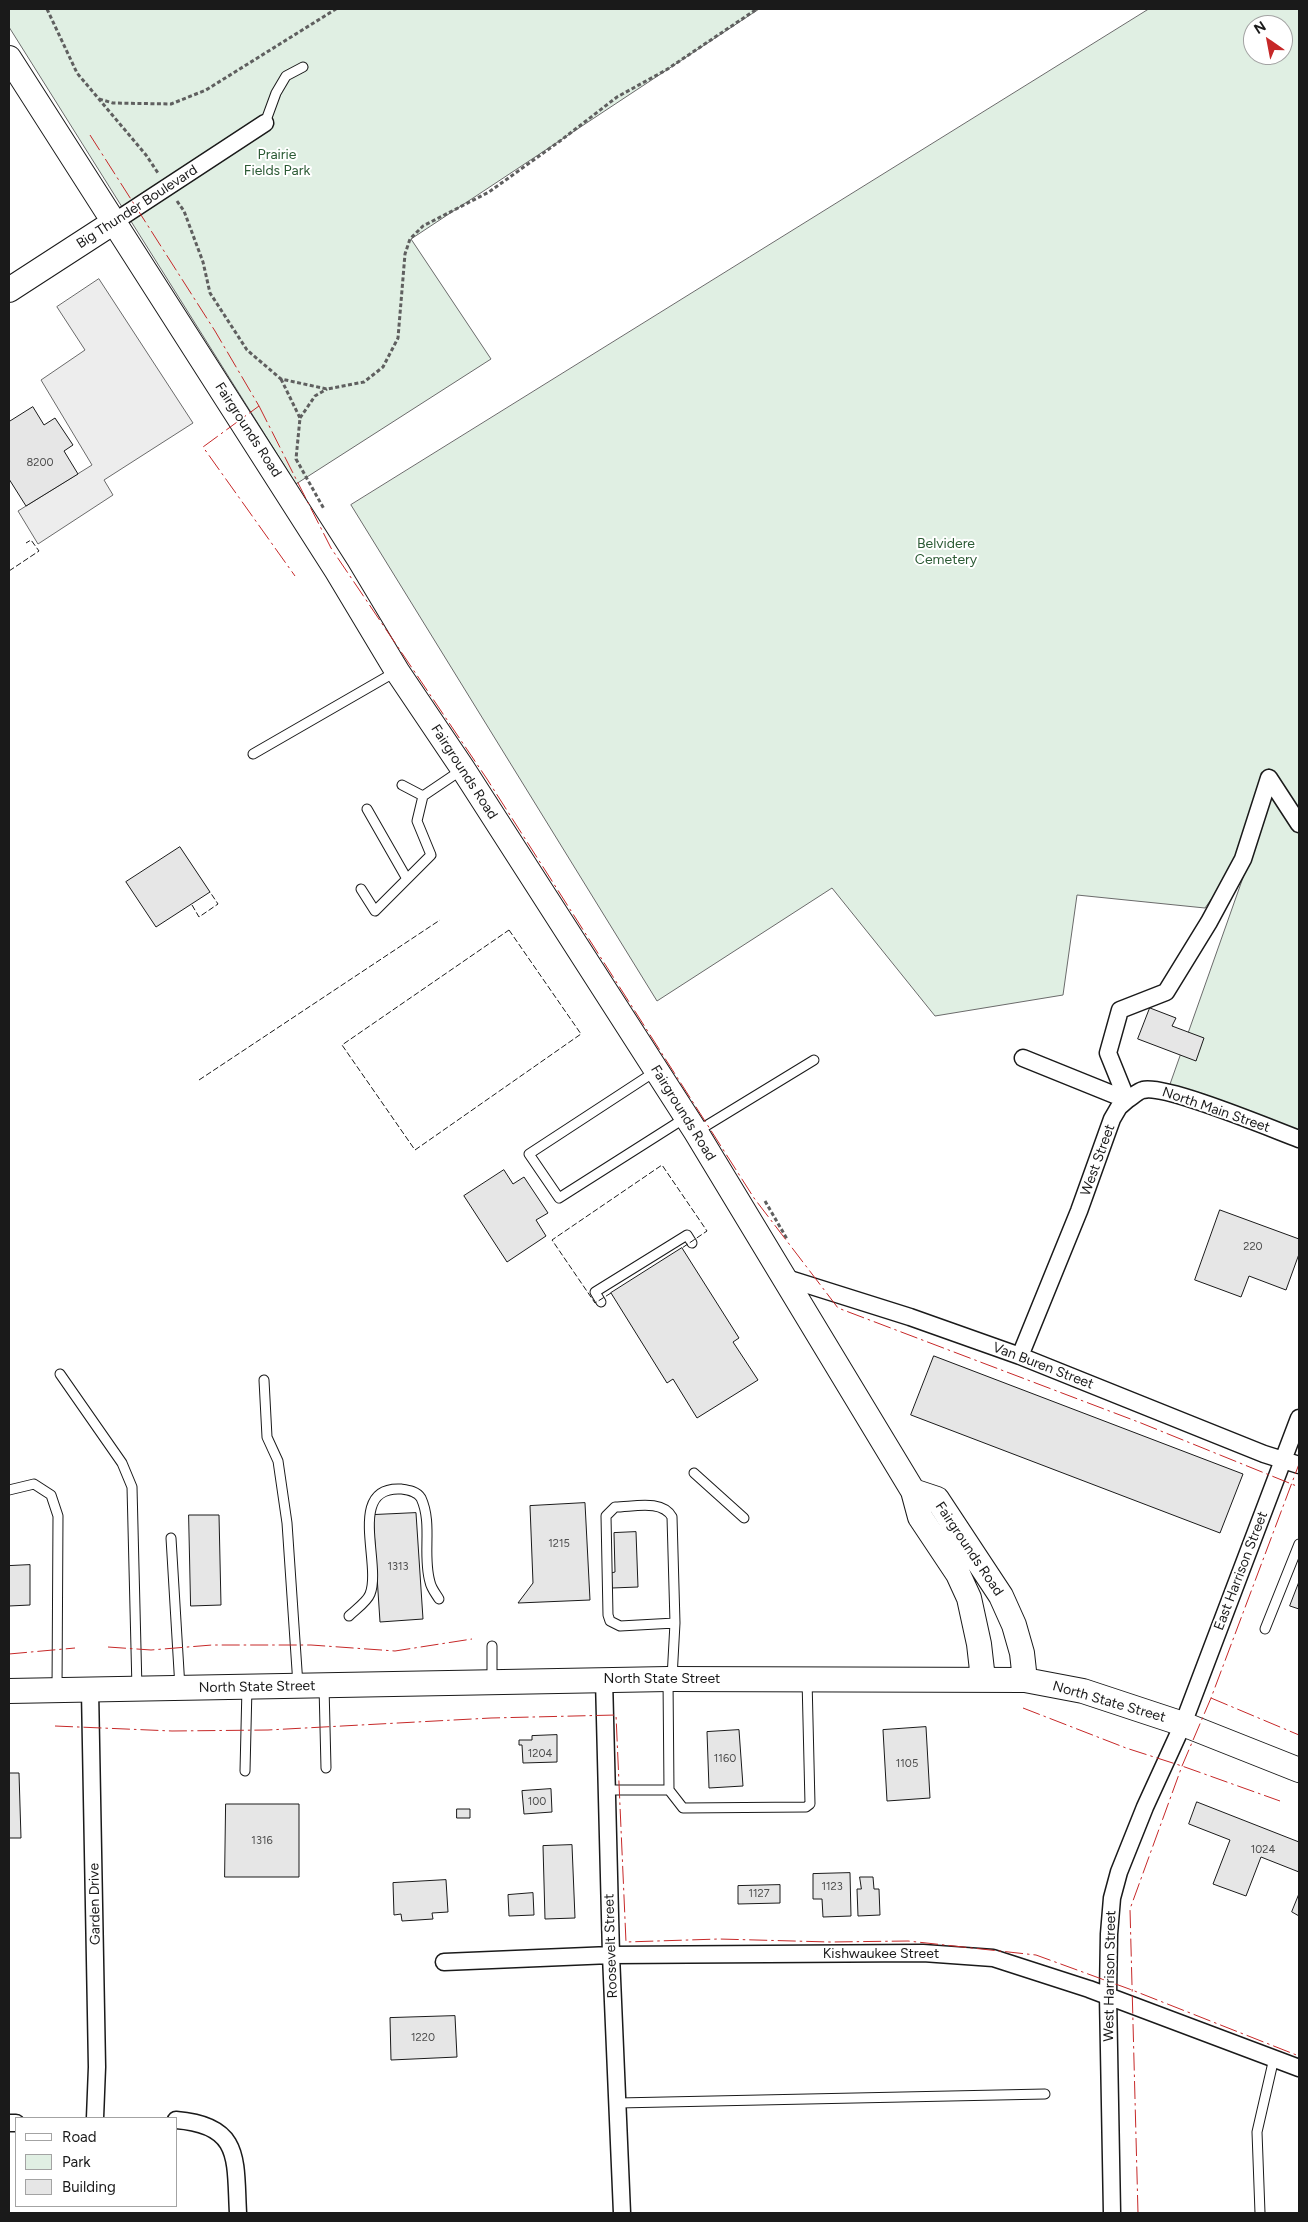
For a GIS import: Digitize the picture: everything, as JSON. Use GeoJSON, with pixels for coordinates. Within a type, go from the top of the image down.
{"type":"FeatureCollection","features":[{"type":"Feature","properties":{"kind":"main road","name":"Fairgrounds Road"},"geometry":{"type":"LineString","coordinates":[[9,58],[337,571],[397,671],[463,769],[691,1125],[913,1491],[920,1517],[958,1574],[968,1598],[979,1644],[983,1680]]}},
{"type":"Feature","properties":{"kind":"main road","name":"Big Thunder Boulevard"},"geometry":{"type":"LineString","coordinates":[[9,290],[114,222]]}},
{"type":"Feature","properties":{"kind":"main road","name":"Fairgrounds Road"},"geometry":{"type":"LineString","coordinates":[[913,1491],[937,1499],[1001,1596],[1014,1626],[1022,1653],[1025,1680]]}},
{"type":"Feature","properties":{"kind":"main road","name":"North State Street"},"geometry":{"type":"LineString","coordinates":[[9,1692],[670,1678],[1025,1680],[1083,1691],[1183,1724],[1299,1770]]}},
{"type":"Feature","properties":{"kind":"street","name":"Big Thunder Boulevard"},"geometry":{"type":"LineString","coordinates":[[114,222],[264,123]]}},
{"type":"Feature","properties":{"kind":"street"},"geometry":{"type":"LineString","coordinates":[[1127,1100],[1108,1053],[1120,1010],[1166,992],[1209,922],[1243,859],[1269,778],[1299,824]]}},
{"type":"Feature","properties":{"kind":"street"},"geometry":{"type":"LineString","coordinates":[[1023,1058],[1127,1100]]}},
{"type":"Feature","properties":{"kind":"street","name":"North Main Street"},"geometry":{"type":"LineString","coordinates":[[1127,1100],[1142,1090],[1156,1090],[1190,1099],[1299,1139]]}},
{"type":"Feature","properties":{"kind":"street","name":"West Street"},"geometry":{"type":"LineString","coordinates":[[1020,1356],[1079,1211],[1112,1119],[1127,1100]]}},
{"type":"Feature","properties":{"kind":"street","name":"Van Buren Street"},"geometry":{"type":"LineString","coordinates":[[783,1277],[910,1317],[1020,1356],[1299,1465]]}},
{"type":"Feature","properties":{"kind":"street","name":"East Harrison Street"},"geometry":{"type":"LineString","coordinates":[[1183,1724],[1299,1418]]}},
{"type":"Feature","properties":{"kind":"street","name":"Roosevelt Street"},"geometry":{"type":"LineString","coordinates":[[604,1679],[611,1955],[622,2213]]}},
{"type":"Feature","properties":{"kind":"street","name":"Garden Drive"},"geometry":{"type":"LineString","coordinates":[[90,1690],[97,2067],[95,2117]]}},
{"type":"Feature","properties":{"kind":"street","name":"West Harrison Street"},"geometry":{"type":"LineString","coordinates":[[1112,2213],[1108,1995],[1111,1907],[1119,1872],[1145,1807],[1183,1724]]}},
{"type":"Feature","properties":{"kind":"street","name":"Kishwaukee Street"},"geometry":{"type":"LineString","coordinates":[[444,1962],[611,1955],[923,1953],[993,1958],[1108,1995],[1299,2068]]}},
{"type":"Feature","properties":{"kind":"street"},"geometry":{"type":"LineString","coordinates":[[178,2120],[198,2122],[220,2132],[228,2141],[235,2158],[238,2213]]}},
{"type":"Feature","properties":{"kind":"lane"},"geometry":{"type":"LineString","coordinates":[[264,123],[286,76],[303,67]]}},
{"type":"Feature","properties":{"kind":"lane"},"geometry":{"type":"LineString","coordinates":[[253,754],[397,671]]}},
{"type":"Feature","properties":{"kind":"lane"},"geometry":{"type":"LineString","coordinates":[[361,889],[375,911],[431,855],[418,821],[423,796],[463,769]]}},
{"type":"Feature","properties":{"kind":"lane"},"geometry":{"type":"LineString","coordinates":[[402,785],[423,796]]}},
{"type":"Feature","properties":{"kind":"lane"},"geometry":{"type":"LineString","coordinates":[[367,809],[407,879]]}},
{"type":"Feature","properties":{"kind":"lane"},"geometry":{"type":"LineString","coordinates":[[656,1070],[529,1154],[559,1198],[814,1060]]}},
{"type":"Feature","properties":{"kind":"lane"},"geometry":{"type":"LineString","coordinates":[[601,1302],[595,1292],[687,1235],[692,1243]]}},
{"type":"Feature","properties":{"kind":"lane"},"geometry":{"type":"LineString","coordinates":[[60,1374],[122,1463],[132,1487],[137,1689]]}},
{"type":"Feature","properties":{"kind":"lane"},"geometry":{"type":"LineString","coordinates":[[264,1380],[267,1437],[278,1461],[287,1523],[298,1686]]}},
{"type":"Feature","properties":{"kind":"lane"},"geometry":{"type":"LineString","coordinates":[[694,1473],[744,1518]]}},
{"type":"Feature","properties":{"kind":"lane"},"geometry":{"type":"LineString","coordinates":[[9,1490],[34,1484],[51,1495],[58,1516],[57,1691]]}},
{"type":"Feature","properties":{"kind":"lane"},"geometry":{"type":"LineString","coordinates":[[349,1616],[370,1595],[372,1583],[370,1509],[376,1497],[388,1488],[410,1490],[420,1496],[425,1512],[430,1582],[438,1599]]}},
{"type":"Feature","properties":{"kind":"lane"},"geometry":{"type":"LineString","coordinates":[[674,1623],[620,1626],[610,1621],[608,1615],[606,1516],[615,1507],[661,1506],[672,1517],[674,1623],[670,1678],[669,1790],[683,1808],[806,1807],[810,1804],[807,1679]]}},
{"type":"Feature","properties":{"kind":"lane"},"geometry":{"type":"LineString","coordinates":[[171,1538],[180,1688]]}},
{"type":"Feature","properties":{"kind":"lane"},"geometry":{"type":"LineString","coordinates":[[1265,1629],[1299,1544]]}},
{"type":"Feature","properties":{"kind":"lane"},"geometry":{"type":"LineString","coordinates":[[492,1646],[492,1682]]}},
{"type":"Feature","properties":{"kind":"lane"},"geometry":{"type":"LineString","coordinates":[[324,1685],[326,1768]]}},
{"type":"Feature","properties":{"kind":"lane"},"geometry":{"type":"LineString","coordinates":[[245,1771],[247,1687]]}},
{"type":"Feature","properties":{"kind":"lane"},"geometry":{"type":"LineString","coordinates":[[607,1790],[669,1790]]}},
{"type":"Feature","properties":{"kind":"lane"},"geometry":{"type":"LineString","coordinates":[[1260,2213],[1257,2132],[1274,2058]]}},
{"type":"Feature","properties":{"kind":"lane"},"geometry":{"type":"LineString","coordinates":[[618,2103],[1045,2094]]}},
{"type":"Feature","properties":{"kind":"path"},"geometry":{"type":"LineString","coordinates":[[47,9],[77,73],[146,155],[184,212],[203,262],[210,293],[247,350],[281,379],[300,418]]}},
{"type":"Feature","properties":{"kind":"path"},"geometry":{"type":"LineString","coordinates":[[99,99],[113,103],[171,104],[206,90],[336,9]]}},
{"type":"Feature","properties":{"kind":"path"},"geometry":{"type":"LineString","coordinates":[[296,459],[300,418],[314,396],[327,389],[364,382],[383,367],[398,338],[405,254],[410,239],[423,226],[489,192],[560,142],[617,97],[666,70],[757,9]]}},
{"type":"Feature","properties":{"kind":"path"},"geometry":{"type":"LineString","coordinates":[[281,379],[327,389]]}},
{"type":"Feature","properties":{"kind":"green space","name":"Prairie Fields Park"},"geometry":{"type":"Polygon","coordinates":[[[9,9],[759,9],[411,239],[491,359],[296,484],[9,27],[9,9]]]}},
{"type":"Feature","properties":{"kind":"green space","name":"Belvidere Cemetery"},"geometry":{"type":"Polygon","coordinates":[[[1149,9],[1299,9],[1299,1135],[1169,1087],[1275,787],[1224,881],[1205,908],[1077,895],[1063,995],[935,1016],[832,888],[657,1001],[351,505],[1149,9]]]}},
{"type":"Feature","properties":{"kind":"shaded area"},"geometry":{"type":"Polygon","coordinates":[[[99,279],[193,423],[104,480],[113,495],[38,544],[18,511],[92,465],[41,380],[85,350],[57,307],[99,279]]]}},
{"type":"Feature","properties":{"kind":"building"},"geometry":{"type":"Polygon","coordinates":[[[33,407],[44,425],[55,418],[73,445],[64,451],[78,474],[26,506],[9,479],[9,422],[33,407]]]}},
{"type":"Feature","properties":{"kind":"building"},"geometry":{"type":"Polygon","coordinates":[[[180,847],[210,892],[156,927],[126,882],[180,847]]]}},
{"type":"Feature","properties":{"kind":"building"},"geometry":{"type":"Polygon","coordinates":[[[1150,1008],[1176,1018],[1172,1026],[1204,1038],[1196,1061],[1138,1039],[1150,1008]]]}},
{"type":"Feature","properties":{"kind":"building"},"geometry":{"type":"Polygon","coordinates":[[[504,1170],[513,1184],[524,1177],[548,1213],[536,1220],[546,1236],[507,1262],[464,1196],[504,1170]]]}},
{"type":"Feature","properties":{"kind":"building"},"geometry":{"type":"Polygon","coordinates":[[[1220,1210],[1299,1239],[1299,1254],[1286,1290],[1249,1276],[1241,1297],[1195,1280],[1220,1210]]]}},
{"type":"Feature","properties":{"kind":"building"},"geometry":{"type":"Polygon","coordinates":[[[682,1248],[739,1338],[733,1342],[758,1380],[697,1418],[673,1379],[667,1383],[611,1293],[682,1248]]]}},
{"type":"Feature","properties":{"kind":"building"},"geometry":{"type":"Polygon","coordinates":[[[934,1356],[1243,1474],[1220,1533],[911,1415],[934,1356]]]}},
{"type":"Feature","properties":{"kind":"building"},"geometry":{"type":"Polygon","coordinates":[[[585,1503],[590,1600],[518,1603],[533,1583],[530,1506],[585,1503]]]}},
{"type":"Feature","properties":{"kind":"building"},"geometry":{"type":"Polygon","coordinates":[[[416,1513],[423,1619],[380,1622],[373,1515],[416,1513]]]}},
{"type":"Feature","properties":{"kind":"building"},"geometry":{"type":"Polygon","coordinates":[[[189,1515],[219,1515],[221,1605],[191,1606],[189,1515]]]}},
{"type":"Feature","properties":{"kind":"building"},"geometry":{"type":"Polygon","coordinates":[[[636,1532],[638,1587],[612,1588],[611,1573],[615,1572],[614,1533],[636,1532]]]}},
{"type":"Feature","properties":{"kind":"building"},"geometry":{"type":"Polygon","coordinates":[[[30,1565],[30,1605],[9,1606],[9,1566],[30,1565]]]}},
{"type":"Feature","properties":{"kind":"building"},"geometry":{"type":"Polygon","coordinates":[[[1299,1582],[1299,1609],[1290,1606],[1299,1582]]]}},
{"type":"Feature","properties":{"kind":"building"},"geometry":{"type":"Polygon","coordinates":[[[926,1727],[930,1798],[887,1801],[883,1730],[926,1727]]]}},
{"type":"Feature","properties":{"kind":"building"},"geometry":{"type":"Polygon","coordinates":[[[739,1730],[743,1786],[709,1788],[707,1732],[739,1730]]]}},
{"type":"Feature","properties":{"kind":"building"},"geometry":{"type":"Polygon","coordinates":[[[557,1735],[557,1762],[523,1763],[522,1745],[519,1745],[519,1740],[532,1740],[532,1736],[557,1735]]]}},
{"type":"Feature","properties":{"kind":"building"},"geometry":{"type":"Polygon","coordinates":[[[9,1773],[19,1773],[21,1838],[9,1838],[9,1773]]]}},
{"type":"Feature","properties":{"kind":"building"},"geometry":{"type":"Polygon","coordinates":[[[551,1789],[552,1812],[524,1814],[522,1791],[551,1789]]]}},
{"type":"Feature","properties":{"kind":"building"},"geometry":{"type":"Polygon","coordinates":[[[1197,1802],[1299,1842],[1299,1872],[1261,1857],[1246,1896],[1213,1884],[1230,1840],[1189,1824],[1197,1802]]]}},
{"type":"Feature","properties":{"kind":"building"},"geometry":{"type":"Polygon","coordinates":[[[226,1804],[299,1804],[299,1877],[225,1877],[226,1804]]]}},
{"type":"Feature","properties":{"kind":"building"},"geometry":{"type":"Polygon","coordinates":[[[457,1809],[470,1809],[470,1818],[457,1818],[457,1809]]]}},
{"type":"Feature","properties":{"kind":"building"},"geometry":{"type":"Polygon","coordinates":[[[572,1845],[575,1918],[545,1919],[543,1846],[572,1845]]]}},
{"type":"Feature","properties":{"kind":"building"},"geometry":{"type":"Polygon","coordinates":[[[850,1873],[851,1916],[823,1917],[822,1899],[813,1899],[813,1874],[850,1873]]]}},
{"type":"Feature","properties":{"kind":"building"},"geometry":{"type":"Polygon","coordinates":[[[860,1877],[873,1877],[874,1889],[879,1889],[880,1915],[858,1916],[857,1889],[861,1889],[860,1877]]]}},
{"type":"Feature","properties":{"kind":"building"},"geometry":{"type":"Polygon","coordinates":[[[446,1880],[448,1912],[432,1913],[433,1919],[402,1921],[401,1914],[394,1915],[393,1883],[446,1880]]]}},
{"type":"Feature","properties":{"kind":"building"},"geometry":{"type":"Polygon","coordinates":[[[780,1885],[780,1903],[738,1904],[738,1886],[780,1885]]]}},
{"type":"Feature","properties":{"kind":"building"},"geometry":{"type":"Polygon","coordinates":[[[533,1893],[534,1915],[509,1916],[508,1895],[533,1893]]]}},
{"type":"Feature","properties":{"kind":"building"},"geometry":{"type":"Polygon","coordinates":[[[1299,1894],[1299,1916],[1292,1912],[1299,1894]]]}},
{"type":"Feature","properties":{"kind":"building"},"geometry":{"type":"Polygon","coordinates":[[[455,2016],[457,2057],[391,2060],[390,2018],[455,2016]]]}},
{"type":"Feature","properties":{"kind":"fence"},"geometry":{"type":"LineString","coordinates":[[9,571],[39,551],[31,540],[26,543]]}},
{"type":"Feature","properties":{"kind":"fence"},"geometry":{"type":"LineString","coordinates":[[192,905],[199,917],[218,904],[210,892]]}},
{"type":"Feature","properties":{"kind":"fence"},"geometry":{"type":"LineString","coordinates":[[199,1080],[440,920]]}},
{"type":"Feature","properties":{"kind":"fence"},"geometry":{"type":"LineString","coordinates":[[509,930],[581,1034],[415,1150],[342,1045],[509,930]]}},
{"type":"Feature","properties":{"kind":"fence"},"geometry":{"type":"LineString","coordinates":[[611,1293],[595,1303],[552,1240],[662,1165],[707,1231],[682,1248]]}},
{"type":"Feature","properties":{"kind":"power"},"geometry":{"type":"LineString","coordinates":[[90,135],[215,331],[259,406],[203,447],[295,576]]}},
{"type":"Feature","properties":{"kind":"power"},"geometry":{"type":"LineString","coordinates":[[259,406],[331,548],[487,779],[754,1198],[838,1308],[1141,1423],[1299,1487]]}},
{"type":"Feature","properties":{"kind":"power"},"geometry":{"type":"LineString","coordinates":[[1138,2213],[1130,1909],[1182,1766],[1211,1698],[1299,1464]]}},
{"type":"Feature","properties":{"kind":"power"},"geometry":{"type":"LineString","coordinates":[[108,1647],[151,1650],[212,1645],[311,1645],[395,1651],[472,1639]]}},
{"type":"Feature","properties":{"kind":"power"},"geometry":{"type":"LineString","coordinates":[[9,1654],[75,1648]]}},
{"type":"Feature","properties":{"kind":"power"},"geometry":{"type":"LineString","coordinates":[[1211,1698],[1299,1735]]}},
{"type":"Feature","properties":{"kind":"power"},"geometry":{"type":"LineString","coordinates":[[1023,1708],[1126,1748],[1280,1801]]}},
{"type":"Feature","properties":{"kind":"power"},"geometry":{"type":"LineString","coordinates":[[55,1726],[172,1731],[268,1730],[491,1718],[616,1715],[626,1942],[719,1939],[830,1942],[908,1941],[1036,1955],[1132,1990],[1299,2056]]}}]}
